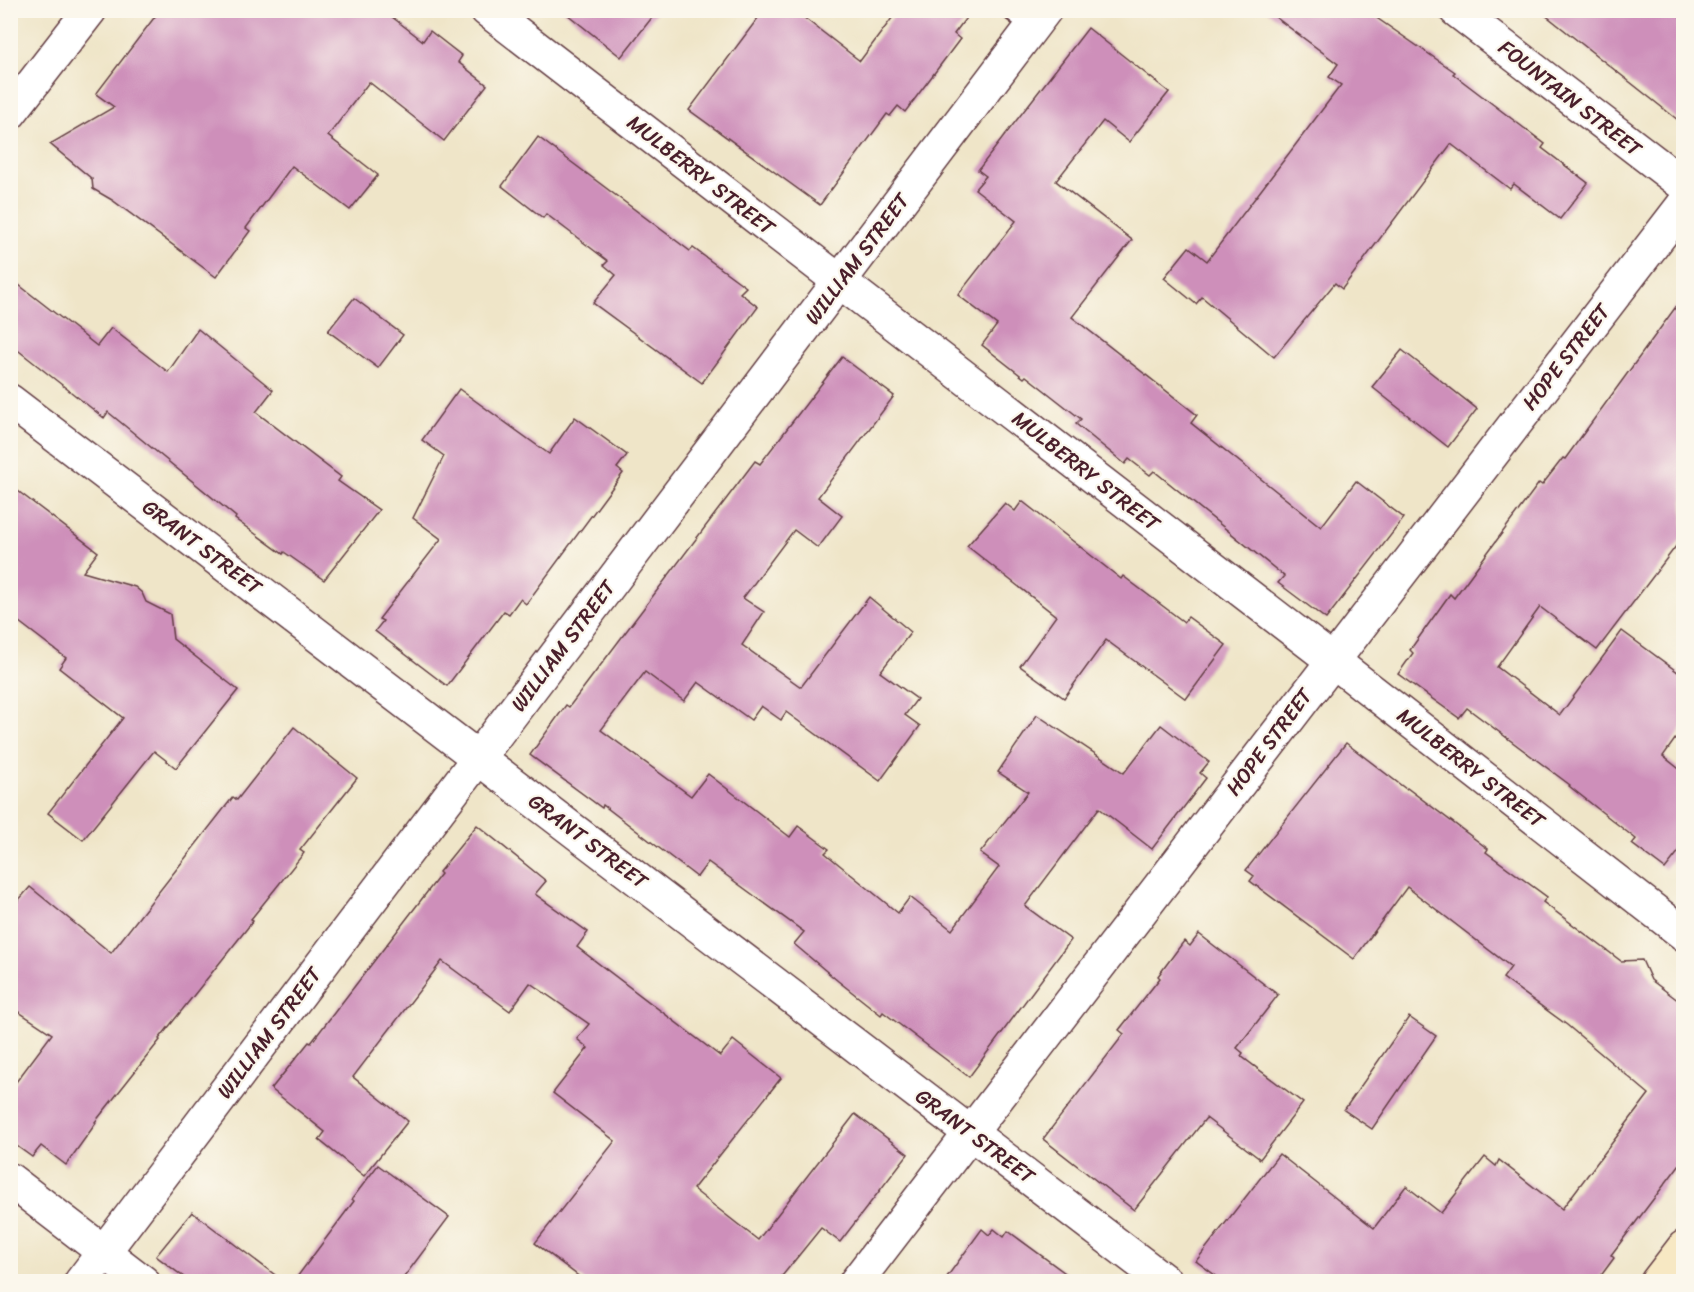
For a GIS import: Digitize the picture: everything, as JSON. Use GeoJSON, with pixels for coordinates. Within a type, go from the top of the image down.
{"type":"FeatureCollection","features":[{"type":"Feature","properties":{"kind":"main road"},"geometry":{"type":"LineString","coordinates":[[1657,1281],[1683,1247]]}},
{"type":"Feature","properties":{"kind":"street"},"geometry":{"type":"LineString","coordinates":[[10,113],[90,10]]}},
{"type":"Feature","properties":{"kind":"street","name":"MULBERRY STREET"},"geometry":{"type":"LineString","coordinates":[[487,10],[1332,660],[1683,934]]}},
{"type":"Feature","properties":{"kind":"street","name":"FOUNTAIN STREET"},"geometry":{"type":"LineString","coordinates":[[1456,10],[1683,185]]}},
{"type":"Feature","properties":{"kind":"street","name":"WILLIAM STREET"},"geometry":{"type":"LineString","coordinates":[[81,1281],[840,282],[1031,16]]}},
{"type":"Feature","properties":{"kind":"street","name":"HOPE STREET"},"geometry":{"type":"LineString","coordinates":[[856,1281],[1683,204]]}},
{"type":"Feature","properties":{"kind":"street","name":"GRANT STREET"},"geometry":{"type":"LineString","coordinates":[[10,401],[1166,1281]]}},
{"type":"Feature","properties":{"kind":"street"},"geometry":{"type":"LineString","coordinates":[[10,1180],[143,1281]]}},
{"type":"Feature","properties":{"kind":"building"},"geometry":{"type":"Polygon","coordinates":[[[160,10],[383,10],[423,41],[430,31],[462,56],[458,62],[487,85],[444,141],[369,82],[328,136],[378,175],[350,210],[292,166],[246,228],[250,231],[216,277],[112,200],[93,189],[92,179],[50,144],[114,107],[96,94],[160,10]]]}},
{"type":"Feature","properties":{"kind":"building"},"geometry":{"type":"Polygon","coordinates":[[[562,10],[658,10],[621,57],[562,10]]]}},
{"type":"Feature","properties":{"kind":"building"},"geometry":{"type":"Polygon","coordinates":[[[764,10],[794,10],[860,61],[898,10],[972,10],[954,34],[960,39],[905,112],[898,106],[890,116],[887,114],[820,205],[689,110],[764,10]]]}},
{"type":"Feature","properties":{"kind":"building"},"geometry":{"type":"Polygon","coordinates":[[[1266,10],[1365,10],[1455,72],[1453,74],[1545,144],[1542,148],[1588,183],[1560,219],[1514,184],[1510,189],[1451,144],[1342,289],[1335,283],[1274,357],[1202,297],[1196,304],[1164,278],[1189,247],[1207,261],[1341,85],[1329,77],[1338,64],[1266,10]]]}},
{"type":"Feature","properties":{"kind":"building"},"geometry":{"type":"Polygon","coordinates":[[[1539,10],[1672,10],[1683,20],[1683,124],[1539,10]]]}},
{"type":"Feature","properties":{"kind":"building"},"geometry":{"type":"Polygon","coordinates":[[[1088,28],[1169,92],[1129,142],[1103,121],[1056,181],[1132,240],[1072,317],[1197,415],[1191,423],[1321,527],[1356,481],[1404,518],[1326,619],[1278,583],[1284,576],[1154,471],[1150,475],[1129,459],[1125,464],[1076,424],[1081,419],[982,345],[997,325],[958,295],[1016,221],[975,189],[986,176],[978,170],[1088,28]]]}},
{"type":"Feature","properties":{"kind":"building"},"geometry":{"type":"Polygon","coordinates":[[[538,137],[690,251],[693,248],[746,287],[740,293],[758,307],[702,383],[593,303],[616,275],[604,265],[608,261],[546,214],[543,218],[502,186],[538,137]]]}},
{"type":"Feature","properties":{"kind":"building"},"geometry":{"type":"Polygon","coordinates":[[[10,278],[97,346],[111,328],[168,372],[198,329],[273,390],[256,412],[341,477],[338,481],[379,510],[324,580],[235,519],[236,517],[108,412],[104,418],[10,344],[10,278]]]}},
{"type":"Feature","properties":{"kind":"building"},"geometry":{"type":"Polygon","coordinates":[[[1683,297],[1683,537],[1597,650],[1540,607],[1497,667],[1560,715],[1622,631],[1683,676],[1683,728],[1663,756],[1683,772],[1683,846],[1665,869],[1632,844],[1636,839],[1570,785],[1467,708],[1459,718],[1398,674],[1413,653],[1410,650],[1450,594],[1454,598],[1539,483],[1542,485],[1563,458],[1565,459],[1683,297]]]}},
{"type":"Feature","properties":{"kind":"building"},"geometry":{"type":"Polygon","coordinates":[[[354,298],[403,335],[378,368],[328,331],[354,298]]]}},
{"type":"Feature","properties":{"kind":"building"},"geometry":{"type":"Polygon","coordinates":[[[1402,350],[1477,409],[1448,447],[1372,387],[1402,350]]]}},
{"type":"Feature","properties":{"kind":"building"},"geometry":{"type":"Polygon","coordinates":[[[842,357],[894,396],[818,497],[842,516],[818,548],[794,530],[743,598],[764,612],[742,645],[801,687],[869,597],[911,632],[880,672],[917,699],[905,715],[920,726],[880,781],[786,712],[781,720],[761,706],[751,720],[698,682],[684,701],[645,672],[601,730],[691,796],[708,774],[790,837],[798,826],[829,849],[825,853],[898,913],[910,897],[952,930],[999,867],[980,853],[1028,792],[998,772],[1037,715],[1124,773],[1161,725],[1209,762],[1200,773],[1206,778],[1152,849],[1099,808],[1025,906],[1071,940],[969,1077],[883,1012],[881,1015],[794,944],[804,932],[708,862],[697,877],[603,805],[602,808],[530,755],[755,461],[760,464],[842,357]]]}},
{"type":"Feature","properties":{"kind":"building"},"geometry":{"type":"Polygon","coordinates":[[[459,389],[549,454],[575,417],[627,455],[617,468],[623,473],[526,604],[520,599],[509,614],[504,611],[447,686],[375,631],[383,621],[379,619],[441,539],[413,518],[444,456],[422,440],[459,389]]]}},
{"type":"Feature","properties":{"kind":"building"},"geometry":{"type":"Polygon","coordinates":[[[10,485],[98,552],[83,572],[135,587],[142,593],[146,602],[170,614],[173,639],[238,690],[176,768],[154,751],[83,840],[48,813],[123,718],[59,668],[66,658],[10,615],[10,485]]]}},
{"type":"Feature","properties":{"kind":"building"},"geometry":{"type":"Polygon","coordinates":[[[1022,501],[1121,579],[1123,576],[1184,622],[1188,617],[1226,645],[1186,699],[1106,640],[1064,698],[1020,666],[1056,616],[967,546],[1005,503],[1015,511],[1022,501]]]}},
{"type":"Feature","properties":{"kind":"building"},"geometry":{"type":"Polygon","coordinates":[[[294,727],[357,778],[300,850],[304,853],[251,919],[253,921],[95,1122],[66,1165],[41,1146],[32,1157],[10,1141],[10,1090],[52,1034],[10,1006],[10,910],[30,887],[111,953],[233,797],[237,800],[294,727]]]}},
{"type":"Feature","properties":{"kind":"building"},"geometry":{"type":"Polygon","coordinates":[[[1346,743],[1488,849],[1486,852],[1547,897],[1543,902],[1621,961],[1642,960],[1651,980],[1683,1004],[1683,1160],[1611,1255],[1614,1258],[1597,1281],[1223,1281],[1196,1261],[1279,1154],[1374,1228],[1406,1186],[1441,1213],[1485,1157],[1496,1166],[1499,1160],[1562,1209],[1649,1094],[1567,1025],[1503,978],[1511,967],[1407,887],[1354,959],[1250,881],[1254,876],[1246,870],[1346,743]]]}},
{"type":"Feature","properties":{"kind":"building"},"geometry":{"type":"Polygon","coordinates":[[[477,825],[546,881],[535,894],[588,932],[577,947],[720,1056],[733,1040],[781,1078],[693,1189],[758,1240],[855,1114],[908,1154],[840,1242],[821,1228],[778,1281],[585,1281],[535,1243],[615,1141],[553,1093],[588,1048],[577,1039],[589,1024],[530,983],[510,1011],[442,961],[353,1077],[408,1121],[364,1176],[319,1140],[325,1132],[271,1089],[309,1042],[311,1043],[477,825]]]}},
{"type":"Feature","properties":{"kind":"building"},"geometry":{"type":"Polygon","coordinates":[[[1199,934],[1278,995],[1237,1048],[1243,1053],[1241,1056],[1303,1103],[1260,1159],[1206,1118],[1134,1210],[1043,1139],[1124,1034],[1119,1030],[1160,978],[1158,976],[1184,941],[1190,946],[1199,934]]]}},
{"type":"Feature","properties":{"kind":"building"},"geometry":{"type":"Polygon","coordinates":[[[1409,1017],[1436,1036],[1372,1129],[1344,1110],[1409,1017]]]}},
{"type":"Feature","properties":{"kind":"building"},"geometry":{"type":"Polygon","coordinates":[[[378,1165],[449,1217],[401,1281],[294,1281],[354,1201],[352,1199],[378,1165]]]}},
{"type":"Feature","properties":{"kind":"building"},"geometry":{"type":"Polygon","coordinates":[[[192,1212],[283,1281],[189,1281],[156,1256],[192,1212]]]}},
{"type":"Feature","properties":{"kind":"building"},"geometry":{"type":"Polygon","coordinates":[[[982,1229],[989,1235],[994,1229],[1004,1237],[1008,1231],[1076,1281],[944,1281],[982,1229]]]}}]}
